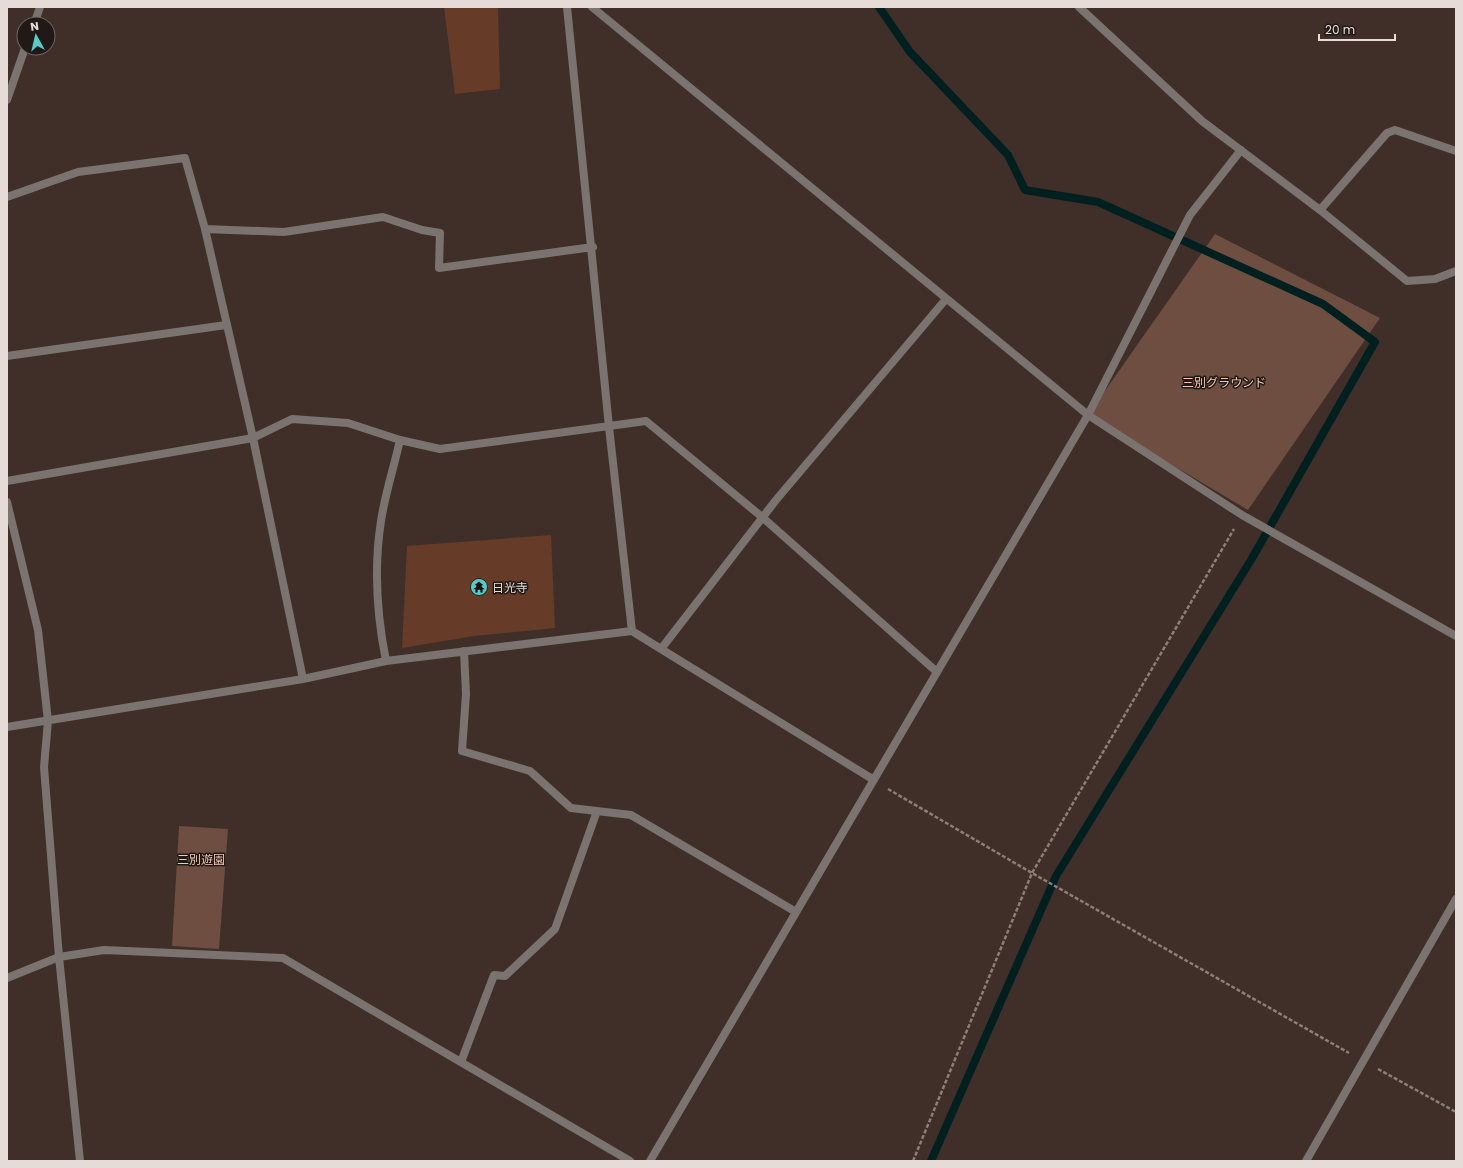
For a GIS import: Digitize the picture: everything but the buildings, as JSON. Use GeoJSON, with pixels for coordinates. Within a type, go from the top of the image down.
{"type":"FeatureCollection","features":[{"type":"Feature","properties":{"kind":"street"},"geometry":{"type":"LineString","coordinates":[[567,7],[632,631]]}},
{"type":"Feature","properties":{"kind":"street"},"geometry":{"type":"LineString","coordinates":[[592,7],[1088,415],[1242,515],[1456,636]]}},
{"type":"Feature","properties":{"kind":"street"},"geometry":{"type":"LineString","coordinates":[[1079,7],[1202,121],[1320,210],[1407,281],[1435,279],[1456,271]]}},
{"type":"Feature","properties":{"kind":"street"},"geometry":{"type":"LineString","coordinates":[[7,100],[22,56]]}},
{"type":"Feature","properties":{"kind":"street"},"geometry":{"type":"LineString","coordinates":[[1320,210],[1387,133],[1395,130],[1456,151]]}},
{"type":"Feature","properties":{"kind":"street"},"geometry":{"type":"LineString","coordinates":[[650,1161],[1088,415],[1190,215],[1241,150]]}},
{"type":"Feature","properties":{"kind":"street"},"geometry":{"type":"LineString","coordinates":[[7,197],[78,172],[185,158],[205,229],[253,438],[303,679]]}},
{"type":"Feature","properties":{"kind":"street"},"geometry":{"type":"LineString","coordinates":[[205,229],[284,232],[383,217],[422,230],[440,233],[440,268],[593,247]]}},
{"type":"Feature","properties":{"kind":"street"},"geometry":{"type":"LineString","coordinates":[[660,650],[762,517],[946,299]]}},
{"type":"Feature","properties":{"kind":"street"},"geometry":{"type":"LineString","coordinates":[[7,356],[226,325]]}},
{"type":"Feature","properties":{"kind":"street"},"geometry":{"type":"LineString","coordinates":[[7,480],[253,438],[292,419],[348,423],[400,440],[440,449],[646,421],[762,517],[938,672]]}},
{"type":"Feature","properties":{"kind":"street"},"geometry":{"type":"LineString","coordinates":[[386,661],[378,605],[378,556],[381,520],[400,440]]}},
{"type":"Feature","properties":{"kind":"street"},"geometry":{"type":"LineString","coordinates":[[7,502],[38,630],[48,721],[44,767],[59,957],[80,1161]]}},
{"type":"Feature","properties":{"kind":"street"},"geometry":{"type":"LineString","coordinates":[[7,727],[303,679],[386,661],[632,631],[660,650],[874,780]]}},
{"type":"Feature","properties":{"kind":"street"},"geometry":{"type":"LineString","coordinates":[[464,652],[466,694],[462,751],[530,770],[571,808],[631,815],[796,912]]}},
{"type":"Feature","properties":{"kind":"street"},"geometry":{"type":"LineString","coordinates":[[461,1062],[494,976],[505,976],[555,929],[597,811]]}},
{"type":"Feature","properties":{"kind":"street"},"geometry":{"type":"LineString","coordinates":[[1306,1161],[1456,899]]}},
{"type":"Feature","properties":{"kind":"street"},"geometry":{"type":"LineString","coordinates":[[7,978],[59,957],[104,950],[283,958],[630,1161]]}},
{"type":"Feature","properties":{"kind":"path"},"geometry":{"type":"LineString","coordinates":[[913,1161],[1032,873],[1242,515]]}},
{"type":"Feature","properties":{"kind":"path"},"geometry":{"type":"LineString","coordinates":[[874,780],[1032,873],[1456,1112]]}},
{"type":"Feature","properties":{"kind":"green space","name":"三別グラウンド"},"geometry":{"type":"Polygon","coordinates":[[[1215,234],[1380,318],[1248,510],[1088,415],[1215,234]]]}},
{"type":"Feature","properties":{"kind":"green space","name":"三別遊園"},"geometry":{"type":"Polygon","coordinates":[[[179,826],[228,829],[219,949],[172,946],[179,826]]]}},
{"type":"Feature","properties":{"kind":"waterway"},"geometry":{"type":"LineString","coordinates":[[879,7],[910,52],[1008,155],[1025,190],[1098,202],[1323,304],[1375,342],[1251,560],[1056,876],[931,1161]]}},
{"type":"Feature","properties":{"kind":"place","name":"日光寺"},"geometry":{"type":"Point","coordinates":[479,587]}}]}
